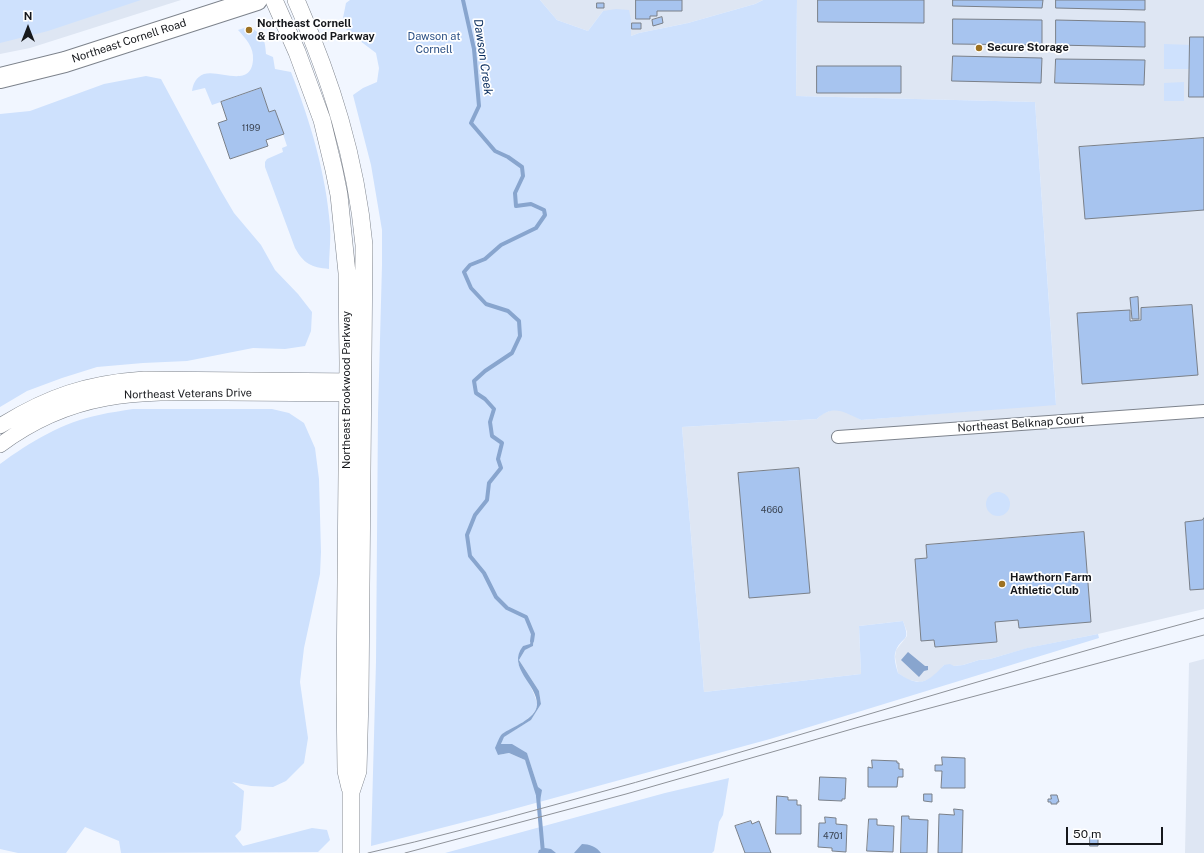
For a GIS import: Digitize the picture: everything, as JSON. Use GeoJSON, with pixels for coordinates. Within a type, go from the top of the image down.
{"type":"FeatureCollection","features":[{"type":"Feature","properties":{"kind":"highway","name":"Northeast Cornell Road"},"geometry":{"type":"LineString","coordinates":[[0,78],[65,62],[257,0]]}},
{"type":"Feature","properties":{"kind":"main road","name":"Northeast Brookwood Parkway"},"geometry":{"type":"LineString","coordinates":[[274,0],[287,27],[322,120],[334,170],[342,221],[347,273],[355,387],[360,698],[358,771],[351,792],[351,853]]}},
{"type":"Feature","properties":{"kind":"main road","name":"Northeast Brookwood Parkway"},"geometry":{"type":"LineString","coordinates":[[296,0],[333,94],[344,128],[356,184],[364,245],[355,387]]}},
{"type":"Feature","properties":{"kind":"street","name":"Northeast Veterans Drive"},"geometry":{"type":"LineString","coordinates":[[0,426],[30,408],[58,396],[103,383],[120,381],[144,379],[355,387]]}},
{"type":"Feature","properties":{"kind":"street","name":"Northeast Veterans Drive"},"geometry":{"type":"LineString","coordinates":[[0,445],[30,424],[56,412],[89,401],[122,395],[355,387]]}},
{"type":"Feature","properties":{"kind":"street","name":"Northeast Belknap Court"},"geometry":{"type":"LineString","coordinates":[[838,437],[1204,411]]}},
{"type":"Feature","properties":{"kind":"shaded area"},"geometry":{"type":"Polygon","coordinates":[[[0,0],[181,0],[30,48],[0,54],[0,0]]]}},
{"type":"Feature","properties":{"kind":"shaded area"},"geometry":{"type":"Polygon","coordinates":[[[540,0],[763,0],[755,4],[688,23],[631,36],[631,20],[603,11],[588,31],[557,20],[540,0]]]}},
{"type":"Feature","properties":{"kind":"shaded area"},"geometry":{"type":"Polygon","coordinates":[[[797,0],[1204,0],[1204,609],[1098,634],[1028,648],[963,665],[944,665],[936,675],[928,680],[920,682],[908,680],[898,673],[895,657],[896,650],[907,636],[903,621],[859,626],[861,674],[704,692],[682,427],[817,419],[822,414],[832,410],[847,412],[861,420],[1056,404],[1035,102],[796,96],[797,0]]]}},
{"type":"Feature","properties":{"kind":"shaded area"},"geometry":{"type":"Polygon","coordinates":[[[534,634],[533,646],[525,650],[519,660],[539,691],[541,704],[531,720],[504,737],[501,744],[512,744],[527,753],[538,787],[542,790],[540,801],[538,802],[525,760],[509,753],[498,755],[495,748],[502,734],[523,722],[536,710],[536,697],[520,669],[518,662],[519,654],[523,646],[530,644],[534,634]]]}},
{"type":"Feature","properties":{"kind":"shaded area"},"geometry":{"type":"Polygon","coordinates":[[[908,652],[925,666],[928,666],[928,670],[924,671],[919,677],[901,660],[908,652]]]}},
{"type":"Feature","properties":{"kind":"shaded area"},"geometry":{"type":"Polygon","coordinates":[[[1204,659],[1204,853],[1185,853],[1189,663],[1204,659]]]}},
{"type":"Feature","properties":{"kind":"shaded area"},"geometry":{"type":"Polygon","coordinates":[[[582,844],[593,846],[601,853],[574,853],[582,844]]]}},
{"type":"Feature","properties":{"kind":"shaded area"},"geometry":{"type":"Polygon","coordinates":[[[545,848],[551,849],[556,853],[538,853],[539,850],[545,848]]]}},
{"type":"Feature","properties":{"kind":"green space"},"geometry":{"type":"Polygon","coordinates":[[[0,0],[141,0],[48,31],[0,43],[0,0]]]}},
{"type":"Feature","properties":{"kind":"green space","name":"Dawson at Cornell"},"geometry":{"type":"Polygon","coordinates":[[[350,0],[540,0],[557,20],[588,31],[603,11],[616,9],[629,10],[631,20],[631,36],[688,23],[755,4],[763,0],[797,0],[796,96],[1035,102],[1056,405],[861,420],[844,412],[833,411],[823,414],[817,419],[682,427],[704,692],[861,674],[859,626],[903,621],[906,636],[896,650],[895,656],[898,673],[912,681],[918,682],[933,676],[944,665],[963,665],[1027,648],[1098,634],[1099,638],[770,739],[488,816],[371,846],[376,662],[378,413],[382,230],[371,165],[353,95],[363,88],[377,82],[379,68],[376,53],[347,31],[343,18],[346,3],[350,0]],[[534,635],[530,645],[523,646],[518,663],[533,691],[537,706],[532,715],[516,727],[501,735],[498,755],[509,753],[525,760],[538,787],[527,754],[501,744],[503,737],[531,720],[541,704],[539,691],[519,660],[525,650],[533,646],[534,635]]]}},
{"type":"Feature","properties":{"kind":"green space"},"geometry":{"type":"Polygon","coordinates":[[[250,26],[264,41],[266,54],[273,57],[275,69],[291,72],[305,109],[321,167],[328,206],[330,231],[329,269],[309,264],[302,258],[295,248],[265,167],[265,162],[267,159],[283,152],[282,148],[287,146],[275,110],[269,112],[261,88],[212,105],[205,88],[192,91],[195,81],[204,74],[210,73],[241,76],[247,74],[251,69],[253,55],[249,44],[238,30],[250,26]]]}},
{"type":"Feature","properties":{"kind":"green space"},"geometry":{"type":"Polygon","coordinates":[[[1164,44],[1192,45],[1192,69],[1164,69],[1164,44]]]}},
{"type":"Feature","properties":{"kind":"green space"},"geometry":{"type":"Polygon","coordinates":[[[146,76],[161,79],[234,213],[261,245],[275,270],[298,294],[312,312],[311,331],[305,346],[285,349],[253,348],[187,361],[97,367],[27,391],[0,407],[0,114],[30,111],[104,84],[146,76]]]}},
{"type":"Feature","properties":{"kind":"green space"},"geometry":{"type":"Polygon","coordinates":[[[1184,82],[1184,101],[1164,101],[1164,83],[1184,82]]]}},
{"type":"Feature","properties":{"kind":"green space"},"geometry":{"type":"Polygon","coordinates":[[[133,409],[272,409],[289,413],[304,423],[315,448],[319,479],[321,552],[320,574],[304,648],[300,682],[308,738],[304,763],[286,781],[273,787],[251,786],[232,782],[244,791],[241,830],[235,836],[243,846],[312,828],[327,830],[330,840],[318,852],[121,853],[119,841],[85,827],[66,853],[18,853],[0,849],[0,464],[23,448],[60,428],[86,418],[133,409]]]}},
{"type":"Feature","properties":{"kind":"green space"},"geometry":{"type":"Polygon","coordinates":[[[998,492],[1006,496],[1010,504],[1006,512],[998,516],[990,512],[986,504],[990,496],[998,492]]]}},
{"type":"Feature","properties":{"kind":"green space"},"geometry":{"type":"Polygon","coordinates":[[[729,778],[723,815],[719,822],[714,851],[712,853],[445,853],[665,793],[729,778]]]}},
{"type":"Feature","properties":{"kind":"building"},"geometry":{"type":"Polygon","coordinates":[[[636,0],[682,0],[682,11],[657,11],[657,16],[650,16],[650,19],[636,19],[636,0]]]}},
{"type":"Feature","properties":{"kind":"building"},"geometry":{"type":"Polygon","coordinates":[[[818,0],[924,0],[924,23],[818,22],[818,0]]]}},
{"type":"Feature","properties":{"kind":"building"},"geometry":{"type":"Polygon","coordinates":[[[953,0],[1043,0],[1042,8],[953,6],[953,0]]]}},
{"type":"Feature","properties":{"kind":"building"},"geometry":{"type":"Polygon","coordinates":[[[1056,0],[1145,0],[1145,10],[1056,8],[1056,0]]]}},
{"type":"Feature","properties":{"kind":"building"},"geometry":{"type":"Polygon","coordinates":[[[597,3],[604,3],[604,8],[597,8],[597,3]]]}},
{"type":"Feature","properties":{"kind":"building"},"geometry":{"type":"Polygon","coordinates":[[[662,17],[663,23],[653,26],[652,20],[662,17]]]}},
{"type":"Feature","properties":{"kind":"building"},"geometry":{"type":"Polygon","coordinates":[[[953,19],[1042,20],[1042,45],[953,44],[953,19]]]}},
{"type":"Feature","properties":{"kind":"building"},"geometry":{"type":"Polygon","coordinates":[[[1056,20],[1145,22],[1145,47],[1056,45],[1056,20]]]}},
{"type":"Feature","properties":{"kind":"building"},"geometry":{"type":"Polygon","coordinates":[[[632,23],[641,23],[641,29],[632,29],[632,23]]]}},
{"type":"Feature","properties":{"kind":"building"},"geometry":{"type":"Polygon","coordinates":[[[1190,37],[1204,37],[1204,97],[1189,97],[1190,37]]]}},
{"type":"Feature","properties":{"kind":"building"},"geometry":{"type":"Polygon","coordinates":[[[953,56],[1042,58],[1041,83],[952,81],[953,56]]]}},
{"type":"Feature","properties":{"kind":"building"},"geometry":{"type":"Polygon","coordinates":[[[1056,59],[1145,60],[1144,85],[1055,83],[1056,59]]]}},
{"type":"Feature","properties":{"kind":"building"},"geometry":{"type":"Polygon","coordinates":[[[817,66],[901,66],[901,93],[817,93],[817,66]]]}},
{"type":"Feature","properties":{"kind":"building"},"geometry":{"type":"Polygon","coordinates":[[[261,88],[269,112],[275,110],[284,134],[266,140],[268,146],[230,159],[218,123],[227,120],[221,102],[261,88]]]}},
{"type":"Feature","properties":{"kind":"building"},"geometry":{"type":"Polygon","coordinates":[[[1204,138],[1204,210],[1085,219],[1079,147],[1204,138]]]}},
{"type":"Feature","properties":{"kind":"building"},"geometry":{"type":"Polygon","coordinates":[[[1138,297],[1139,319],[1132,319],[1130,298],[1138,297]]]}},
{"type":"Feature","properties":{"kind":"building"},"geometry":{"type":"Polygon","coordinates":[[[1192,305],[1198,375],[1082,384],[1077,313],[1130,310],[1130,321],[1141,320],[1141,308],[1192,305]]]}},
{"type":"Feature","properties":{"kind":"building"},"geometry":{"type":"Polygon","coordinates":[[[799,468],[810,593],[749,598],[738,473],[799,468]]]}},
{"type":"Feature","properties":{"kind":"building"},"geometry":{"type":"Polygon","coordinates":[[[1204,518],[1204,589],[1190,590],[1185,522],[1202,520],[1204,518]]]}},
{"type":"Feature","properties":{"kind":"building","name":"Hawthorn Farm Athletic Club"},"geometry":{"type":"Polygon","coordinates":[[[1084,532],[1091,622],[1019,628],[1018,620],[995,622],[997,642],[935,647],[934,640],[921,641],[915,559],[927,558],[926,545],[1084,532]]]}},
{"type":"Feature","properties":{"kind":"building"},"geometry":{"type":"Polygon","coordinates":[[[942,757],[965,758],[965,788],[941,788],[942,771],[935,771],[935,765],[942,765],[942,757]]]}},
{"type":"Feature","properties":{"kind":"building"},"geometry":{"type":"Polygon","coordinates":[[[872,760],[897,761],[897,763],[899,763],[899,769],[903,769],[903,777],[898,777],[897,787],[868,787],[868,767],[872,768],[872,760]]]}},
{"type":"Feature","properties":{"kind":"building"},"geometry":{"type":"Polygon","coordinates":[[[820,777],[846,778],[845,799],[842,799],[842,801],[819,800],[820,777]]]}},
{"type":"Feature","properties":{"kind":"building"},"geometry":{"type":"Polygon","coordinates":[[[924,794],[932,794],[932,802],[924,801],[924,794]]]}},
{"type":"Feature","properties":{"kind":"building"},"geometry":{"type":"Polygon","coordinates":[[[1051,795],[1057,795],[1059,802],[1057,802],[1057,804],[1051,804],[1051,802],[1048,802],[1048,799],[1051,799],[1051,795]]]}},
{"type":"Feature","properties":{"kind":"building"},"geometry":{"type":"Polygon","coordinates":[[[777,796],[788,797],[788,800],[797,800],[797,805],[801,805],[801,834],[776,834],[777,796]]]}},
{"type":"Feature","properties":{"kind":"building"},"geometry":{"type":"Polygon","coordinates":[[[954,809],[963,810],[962,853],[938,853],[939,814],[954,815],[954,809]]]}},
{"type":"Feature","properties":{"kind":"building"},"geometry":{"type":"Polygon","coordinates":[[[902,816],[909,816],[909,819],[928,820],[927,853],[901,853],[902,816]]]}},
{"type":"Feature","properties":{"kind":"building"},"geometry":{"type":"Polygon","coordinates":[[[825,817],[836,818],[836,824],[847,825],[846,852],[832,851],[832,848],[818,847],[819,823],[825,823],[825,817]]]}},
{"type":"Feature","properties":{"kind":"building"},"geometry":{"type":"Polygon","coordinates":[[[869,819],[877,819],[877,825],[894,826],[893,852],[867,851],[869,819]]]}},
{"type":"Feature","properties":{"kind":"building"},"geometry":{"type":"Polygon","coordinates":[[[751,821],[752,824],[759,821],[771,853],[745,853],[735,826],[751,821]]]}},
{"type":"Feature","properties":{"kind":"building"},"geometry":{"type":"Polygon","coordinates":[[[1090,837],[1098,837],[1098,846],[1090,846],[1090,837]]]}},
{"type":"Feature","properties":{"kind":"waterway","name":"Dawson Creek"},"geometry":{"type":"LineString","coordinates":[[463,0],[474,49],[479,106],[471,123],[495,151],[508,157],[522,167],[523,176],[515,193],[516,206],[531,204],[544,210],[545,215],[536,228],[501,245],[485,259],[470,265],[464,272],[471,288],[486,304],[508,311],[519,321],[520,336],[512,353],[485,371],[474,381],[476,393],[485,399],[494,409],[490,422],[492,436],[502,443],[498,459],[501,468],[489,483],[487,500],[475,515],[467,535],[470,556],[484,573],[496,597],[507,608],[526,617],[533,634],[532,641]]}},
{"type":"Feature","properties":{"kind":"waterway","name":"Dawson Creek"},"geometry":{"type":"LineString","coordinates":[[538,796],[543,853]]}},
{"type":"Feature","properties":{"kind":"tram line"},"geometry":{"type":"LineString","coordinates":[[368,853],[461,830],[636,782],[1041,663],[1204,618]]}},
{"type":"Feature","properties":{"kind":"tram line"},"geometry":{"type":"LineString","coordinates":[[405,853],[626,794],[859,727],[1204,635]]}},
{"type":"Feature","properties":{"kind":"place","name":"Northeast Cornell & Brookwood Parkway"},"geometry":{"type":"Point","coordinates":[249,30]}},
{"type":"Feature","properties":{"kind":"place","name":"Secure Storage"},"geometry":{"type":"Point","coordinates":[979,48]}},
{"type":"Feature","properties":{"kind":"place","name":"Hawthorn Farm Athletic Club"},"geometry":{"type":"Point","coordinates":[1002,584]}}]}
